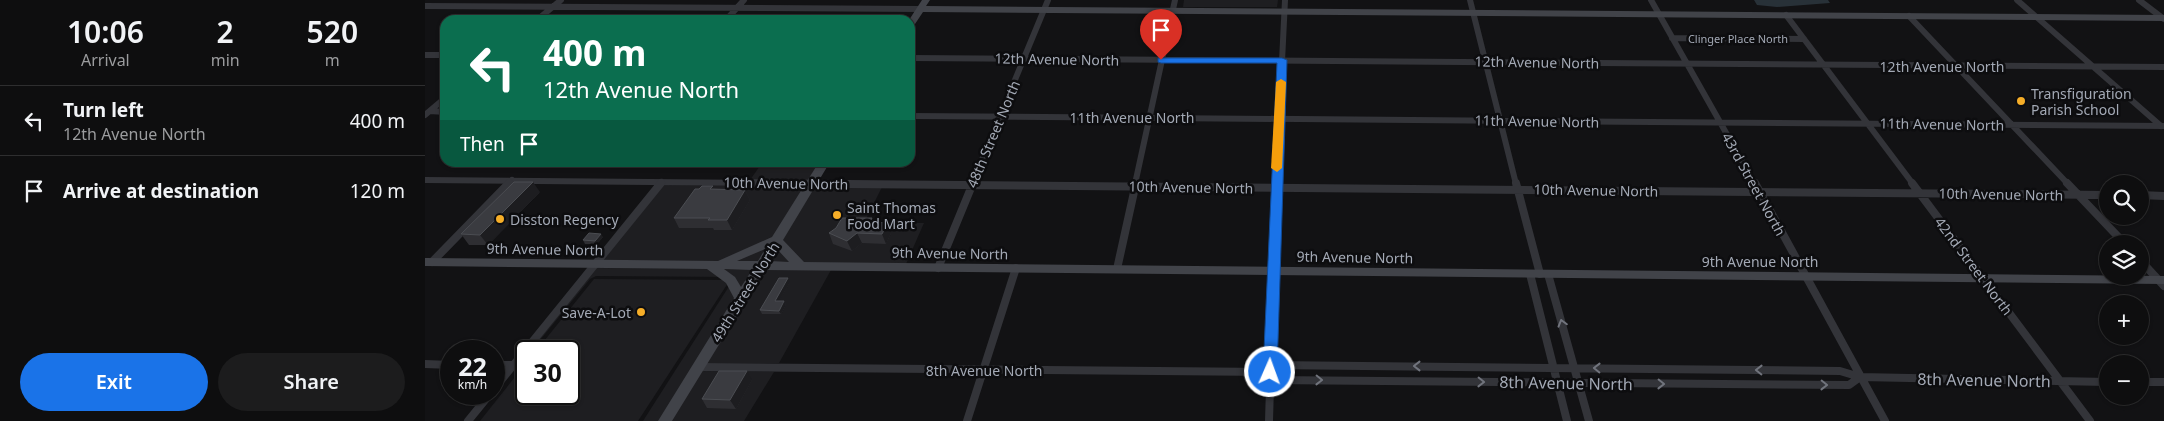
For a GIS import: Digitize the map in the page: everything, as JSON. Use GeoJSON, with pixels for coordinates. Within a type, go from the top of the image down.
{"type":"FeatureCollection","features":[{"type":"Feature","properties":{"kind":"street"},"geometry":{"type":"LineString","coordinates":[[543,15],[561,0]]}},
{"type":"Feature","properties":{"kind":"street"},"geometry":{"type":"LineString","coordinates":[[731,15],[744,0]]}},
{"type":"Feature","properties":{"kind":"street"},"geometry":{"type":"LineString","coordinates":[[915,17],[926,0]]}},
{"type":"Feature","properties":{"kind":"street","name":"48th Street North"},"geometry":{"type":"LineString","coordinates":[[938,268],[1048,0]]}},
{"type":"Feature","properties":{"kind":"street"},"geometry":{"type":"LineString","coordinates":[[1117,269],[1175,0]]}},
{"type":"Feature","properties":{"kind":"street"},"geometry":{"type":"LineString","coordinates":[[1269,421],[1276,188],[1285,0]]}},
{"type":"Feature","properties":{"kind":"street"},"geometry":{"type":"LineString","coordinates":[[1470,0],[1483,62],[1539,274],[1554,367],[1567,421]]}},
{"type":"Feature","properties":{"kind":"street","name":"43rd Street North"},"geometry":{"type":"LineString","coordinates":[[1651,0],[1760,192],[1804,276],[1885,421]]}},
{"type":"Feature","properties":{"kind":"street"},"geometry":{"type":"LineString","coordinates":[[2017,0],[2163,127]]}},
{"type":"Feature","properties":{"kind":"street"},"geometry":{"type":"LineString","coordinates":[[2139,0],[2163,18]]}},
{"type":"Feature","properties":{"kind":"street"},"geometry":{"type":"LineString","coordinates":[[425,10],[428,6],[554,6],[2163,18]]}},
{"type":"Feature","properties":{"kind":"street","name":"42nd Street North"},"geometry":{"type":"LineString","coordinates":[[1786,14],[2090,421]]}},
{"type":"Feature","properties":{"kind":"street"},"geometry":{"type":"LineString","coordinates":[[1909,16],[2117,235]]}},
{"type":"Feature","properties":{"kind":"street","name":"Clinger Place North"},"geometry":{"type":"LineString","coordinates":[[1672,38],[1804,39]]}},
{"type":"Feature","properties":{"kind":"street"},"geometry":{"type":"LineString","coordinates":[[425,55],[440,55]]}},
{"type":"Feature","properties":{"kind":"street","name":"12th Avenue North"},"geometry":{"type":"LineString","coordinates":[[915,58],[2164,67]]}},
{"type":"Feature","properties":{"kind":"street"},"geometry":{"type":"LineString","coordinates":[[427,113],[440,102]]}},
{"type":"Feature","properties":{"kind":"street"},"geometry":{"type":"LineString","coordinates":[[427,113],[440,112]]}},
{"type":"Feature","properties":{"kind":"street","name":"11th Avenue North"},"geometry":{"type":"LineString","coordinates":[[915,116],[2163,127]]}},
{"type":"Feature","properties":{"kind":"street","name":"49th Street North"},"geometry":{"type":"LineString","coordinates":[[665,421],[822,167]]}},
{"type":"Feature","properties":{"kind":"street","name":"10th Avenue North"},"geometry":{"type":"LineString","coordinates":[[425,180],[2099,195]]}},
{"type":"Feature","properties":{"kind":"street"},"geometry":{"type":"LineString","coordinates":[[429,262],[512,180]]}},
{"type":"Feature","properties":{"kind":"street"},"geometry":{"type":"LineString","coordinates":[[505,375],[662,182]]}},
{"type":"Feature","properties":{"kind":"street"},"geometry":{"type":"LineString","coordinates":[[2149,195],[2164,196]]}},
{"type":"Feature","properties":{"kind":"street"},"geometry":{"type":"LineString","coordinates":[[710,266],[746,254],[777,240],[787,254],[801,266]]}},
{"type":"Feature","properties":{"kind":"street","name":"9th Avenue North"},"geometry":{"type":"LineString","coordinates":[[429,262],[1983,277],[2162,282]]}},
{"type":"Feature","properties":{"kind":"street"},"geometry":{"type":"LineString","coordinates":[[710,266],[731,280],[741,299]]}},
{"type":"Feature","properties":{"kind":"street"},"geometry":{"type":"LineString","coordinates":[[967,421],[1016,268]]}},
{"type":"Feature","properties":{"kind":"street"},"geometry":{"type":"LineString","coordinates":[[2149,269],[2162,282]]}},
{"type":"Feature","properties":{"kind":"street"},"geometry":{"type":"LineString","coordinates":[[1539,274],[1574,368],[1589,421]]}},
{"type":"Feature","properties":{"kind":"street"},"geometry":{"type":"LineString","coordinates":[[425,364],[440,364]]}},
{"type":"Feature","properties":{"kind":"street"},"geometry":{"type":"LineString","coordinates":[[505,365],[513,365]]}},
{"type":"Feature","properties":{"kind":"street","name":"8th Avenue North"},"geometry":{"type":"LineString","coordinates":[[699,367],[1270,372],[1554,367],[1840,372],[1860,377],[2099,382]]}},
{"type":"Feature","properties":{"kind":"street","name":"8th Avenue North"},"geometry":{"type":"LineString","coordinates":[[1270,372],[1558,383],[1849,385],[1860,377]]}},
{"type":"Feature","properties":{"kind":"street"},"geometry":{"type":"LineString","coordinates":[[2149,382],[2164,382]]}},
{"type":"Feature","properties":{"kind":"street"},"geometry":{"type":"LineString","coordinates":[[468,421],[481,405]]}},
{"type":"Feature","properties":{"kind":"shaded area"},"geometry":{"type":"Polygon","coordinates":[[[1184,0],[1278,0],[1277,7],[1183,7],[1184,0]]]}},
{"type":"Feature","properties":{"kind":"shaded area"},"geometry":{"type":"Polygon","coordinates":[[[1754,0],[1828,0],[1830,3],[1777,7],[1757,5],[1754,0]]]}},
{"type":"Feature","properties":{"kind":"shaded area"},"geometry":{"type":"Polygon","coordinates":[[[759,167],[818,167],[810,180],[750,180],[759,167]]]}},
{"type":"Feature","properties":{"kind":"shaded area"},"geometry":{"type":"Polygon","coordinates":[[[664,185],[807,186],[759,262],[602,261],[664,185]]]}},
{"type":"Feature","properties":{"kind":"shaded area"},"geometry":{"type":"Polygon","coordinates":[[[815,186],[882,187],[864,223],[924,223],[906,264],[768,262],[815,186]]]}},
{"type":"Feature","properties":{"kind":"shaded area"},"geometry":{"type":"Polygon","coordinates":[[[597,268],[755,269],[660,421],[643,421],[733,280],[732,277],[596,276],[590,279],[540,340],[538,340],[597,268]]]}},
{"type":"Feature","properties":{"kind":"shaded area"},"geometry":{"type":"Polygon","coordinates":[[[764,269],[831,270],[779,363],[706,363],[764,269]]]}},
{"type":"Feature","properties":{"kind":"shaded area"},"geometry":{"type":"Polygon","coordinates":[[[594,279],[730,280],[638,421],[480,421],[493,405],[505,405],[505,389],[515,377],[515,405],[580,405],[580,340],[545,340],[594,279]]]}},
{"type":"Feature","properties":{"kind":"shaded area"},"geometry":{"type":"Polygon","coordinates":[[[701,371],[774,372],[744,421],[670,421],[701,371]]]}},
{"type":"Feature","properties":{"kind":"building"},"geometry":{"type":"Polygon","coordinates":[[[514,182],[533,182],[480,235],[461,234],[514,182]]]}},
{"type":"Feature","properties":{"kind":"building"},"geometry":{"type":"Polygon","coordinates":[[[702,186],[713,186],[710,189],[745,190],[727,220],[674,218],[695,189],[699,189],[702,186]]]}},
{"type":"Feature","properties":{"kind":"building"},"geometry":{"type":"Polygon","coordinates":[[[842,218],[872,218],[870,222],[888,223],[882,234],[857,233],[847,241],[829,233],[836,228],[842,218]]]}},
{"type":"Feature","properties":{"kind":"building"},"geometry":{"type":"Polygon","coordinates":[[[589,233],[601,234],[595,241],[583,240],[589,233]]]}},
{"type":"Feature","properties":{"kind":"building"},"geometry":{"type":"Polygon","coordinates":[[[779,278],[788,278],[775,301],[784,301],[779,311],[760,310],[779,278]]]}},
{"type":"Feature","properties":{"kind":"building"},"geometry":{"type":"Polygon","coordinates":[[[719,371],[747,371],[730,400],[702,399],[719,371]]]}},
{"type":"Feature","properties":{"kind":"slow traffic"},"geometry":{"type":"LineString","coordinates":[[1277,168],[1281,82]]}},
{"type":"Feature","properties":{"kind":"place","name":"Transfiguration Parish School"},"geometry":{"type":"Point","coordinates":[2021,101]}},
{"type":"Feature","properties":{"kind":"place","name":"Saint Thomas Food Mart"},"geometry":{"type":"Point","coordinates":[837,215]}},
{"type":"Feature","properties":{"kind":"place","name":"Disston Regency"},"geometry":{"type":"Point","coordinates":[500,219]}},
{"type":"Feature","properties":{"kind":"place","name":"Save-A-Lot"},"geometry":{"type":"Point","coordinates":[641,312]}},
{"type":"Feature","properties":{"kind":"route"},"geometry":{"type":"LineString","coordinates":[[1161,60],[1282,60],[1270,372]]}}]}
